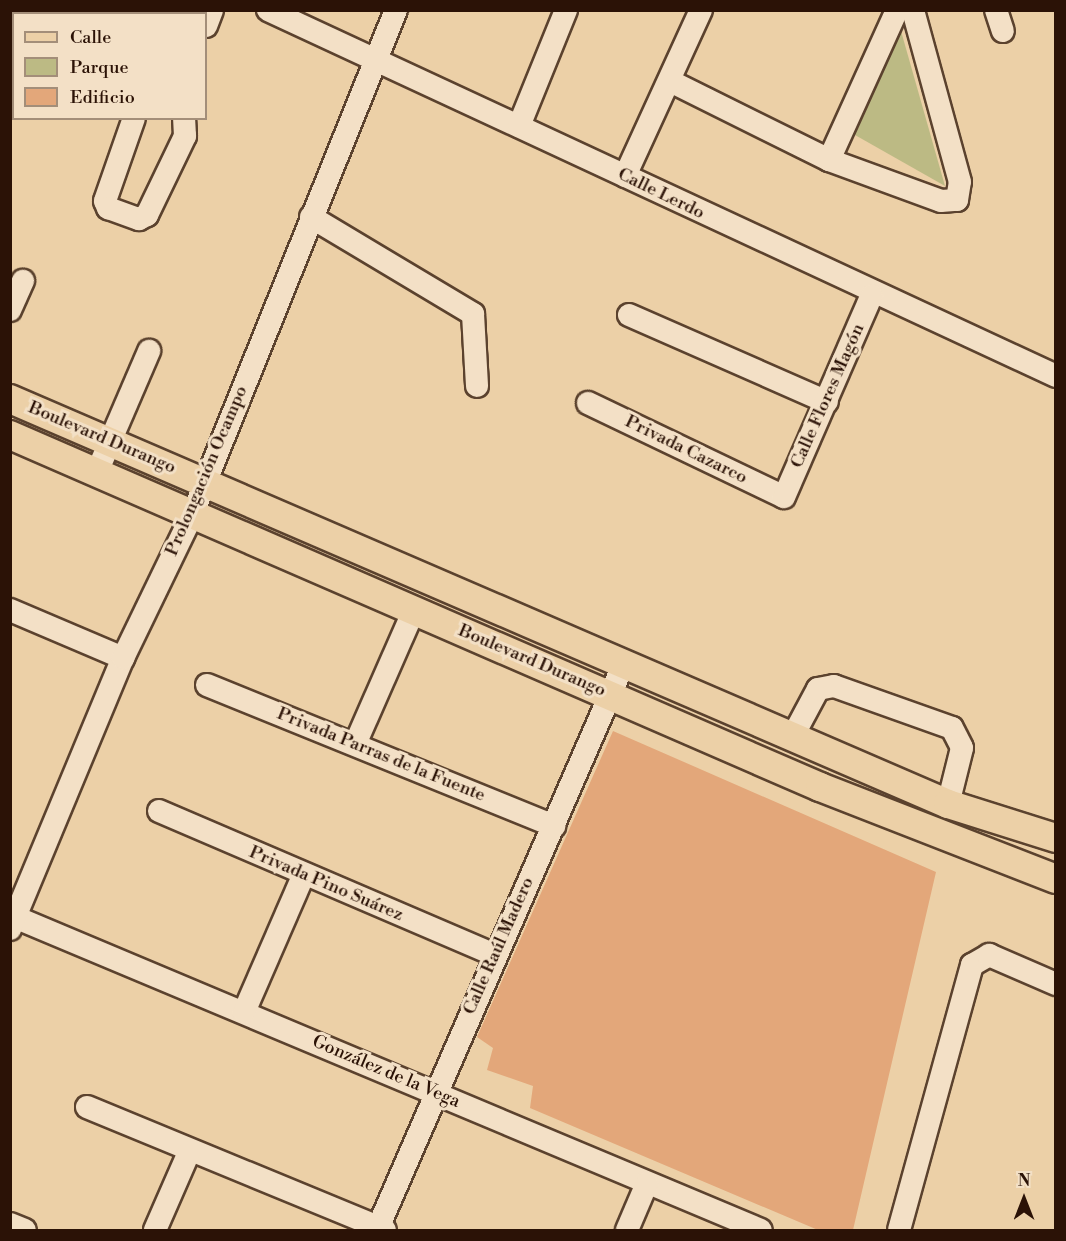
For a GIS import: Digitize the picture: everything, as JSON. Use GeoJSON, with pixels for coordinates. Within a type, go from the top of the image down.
{"type":"FeatureCollection","features":[{"type":"Feature","properties":{"kind":"main road","name":"Boulevard Durango"},"geometry":{"type":"LineString","coordinates":[[10,399],[794,734],[948,804],[1052,836]]}},
{"type":"Feature","properties":{"kind":"main road","name":"Boulevard Durango"},"geometry":{"type":"LineString","coordinates":[[10,435],[610,694],[819,787],[1053,881]]}},
{"type":"Feature","properties":{"kind":"street","name":"Calle Lerdo"},"geometry":{"type":"LineString","coordinates":[[268,10],[625,176],[872,295],[1056,376]]}},
{"type":"Feature","properties":{"kind":"street","name":"Prolongación Ocampo"},"geometry":{"type":"LineString","coordinates":[[12,920],[123,657],[193,513],[396,10]]}},
{"type":"Feature","properties":{"kind":"street"},"geometry":{"type":"LineString","coordinates":[[519,126],[566,10]]}},
{"type":"Feature","properties":{"kind":"street"},"geometry":{"type":"LineString","coordinates":[[625,176],[701,10]]}},
{"type":"Feature","properties":{"kind":"street"},"geometry":{"type":"LineString","coordinates":[[829,160],[897,10]]}},
{"type":"Feature","properties":{"kind":"street"},"geometry":{"type":"LineString","coordinates":[[670,81],[829,160],[940,201],[957,200],[960,182],[913,10]]}},
{"type":"Feature","properties":{"kind":"street"},"geometry":{"type":"LineString","coordinates":[[133,120],[105,201],[108,208],[139,219],[147,215],[185,136],[184,120]]}},
{"type":"Feature","properties":{"kind":"street"},"geometry":{"type":"LineString","coordinates":[[311,217],[473,314],[477,386]]}},
{"type":"Feature","properties":{"kind":"street"},"geometry":{"type":"LineString","coordinates":[[10,310],[23,281]]}},
{"type":"Feature","properties":{"kind":"street","name":"Calle Flores Magón"},"geometry":{"type":"LineString","coordinates":[[784,497],[872,295]]}},
{"type":"Feature","properties":{"kind":"street"},"geometry":{"type":"LineString","coordinates":[[629,315],[827,402]]}},
{"type":"Feature","properties":{"kind":"street"},"geometry":{"type":"LineString","coordinates":[[97,472],[113,444],[149,351]]}},
{"type":"Feature","properties":{"kind":"street","name":"Privada Cazarco"},"geometry":{"type":"LineString","coordinates":[[588,403],[784,497]]}},
{"type":"Feature","properties":{"kind":"street"},"geometry":{"type":"LineString","coordinates":[[10,610],[123,657]]}},
{"type":"Feature","properties":{"kind":"street"},"geometry":{"type":"LineString","coordinates":[[356,742],[414,610]]}},
{"type":"Feature","properties":{"kind":"street","name":"Calle Raúl Madero"},"geometry":{"type":"LineString","coordinates":[[380,1229],[493,954],[554,826],[624,663]]}},
{"type":"Feature","properties":{"kind":"street","name":"Privada Parras de la Fuente"},"geometry":{"type":"LineString","coordinates":[[207,685],[356,742],[554,826]]}},
{"type":"Feature","properties":{"kind":"street"},"geometry":{"type":"LineString","coordinates":[[794,734],[818,689],[834,687],[952,728],[962,748],[948,804]]}},
{"type":"Feature","properties":{"kind":"street","name":"Privada Pino Suárez"},"geometry":{"type":"LineString","coordinates":[[159,811],[303,876],[493,954]]}},
{"type":"Feature","properties":{"kind":"street"},"geometry":{"type":"LineString","coordinates":[[244,1012],[303,876]]}},
{"type":"Feature","properties":{"kind":"street","name":"González de la Vega"},"geometry":{"type":"LineString","coordinates":[[12,920],[244,1012],[761,1230]]}},
{"type":"Feature","properties":{"kind":"street"},"geometry":{"type":"LineString","coordinates":[[899,1230],[972,965],[989,955],[1056,984]]}},
{"type":"Feature","properties":{"kind":"street"},"geometry":{"type":"LineString","coordinates":[[87,1107],[189,1152],[380,1229]]}},
{"type":"Feature","properties":{"kind":"street"},"geometry":{"type":"LineString","coordinates":[[155,1230],[189,1152]]}},
{"type":"Feature","properties":{"kind":"street"},"geometry":{"type":"LineString","coordinates":[[627,1230],[647,1183]]}},
{"type":"Feature","properties":{"kind":"street"},"geometry":{"type":"LineString","coordinates":[[10,1224],[25,1230]]}},
{"type":"Feature","properties":{"kind":"green space"},"geometry":{"type":"Polygon","coordinates":[[[901,31],[945,186],[855,135],[901,31]]]}},
{"type":"Feature","properties":{"kind":"building"},"geometry":{"type":"Polygon","coordinates":[[[613,731],[936,872],[853,1230],[818,1230],[530,1108],[533,1086],[487,1070],[493,1048],[477,1037],[613,731]]]}}]}
